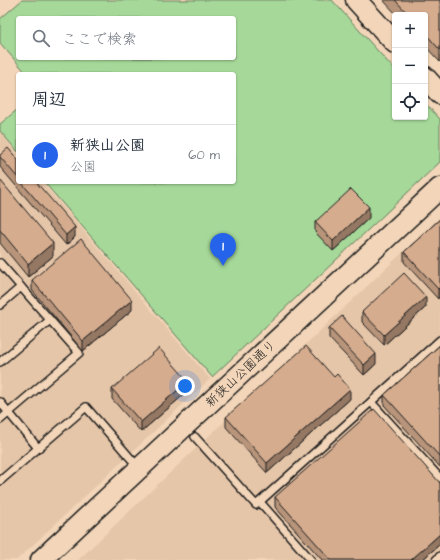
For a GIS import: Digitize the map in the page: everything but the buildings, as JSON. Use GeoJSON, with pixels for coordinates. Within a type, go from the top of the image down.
{"type":"FeatureCollection","features":[{"type":"Feature","properties":{"kind":"street"},"geometry":{"type":"LineString","coordinates":[[356,0],[392,41]]}},
{"type":"Feature","properties":{"kind":"street"},"geometry":{"type":"LineString","coordinates":[[428,80],[440,94]]}},
{"type":"Feature","properties":{"kind":"street","name":"新狭山公園通り"},"geometry":{"type":"LineString","coordinates":[[41,560],[440,188]]}},
{"type":"Feature","properties":{"kind":"lane"},"geometry":{"type":"LineString","coordinates":[[0,263],[79,353],[0,420]]}},
{"type":"Feature","properties":{"kind":"lane"},"geometry":{"type":"LineString","coordinates":[[0,305],[21,287]]}},
{"type":"Feature","properties":{"kind":"lane"},"geometry":{"type":"LineString","coordinates":[[0,362],[50,320]]}},
{"type":"Feature","properties":{"kind":"lane"},"geometry":{"type":"LineString","coordinates":[[195,437],[256,506],[440,340]]}},
{"type":"Feature","properties":{"kind":"lane"},"geometry":{"type":"LineString","coordinates":[[0,402],[38,448]]}},
{"type":"Feature","properties":{"kind":"lane"},"geometry":{"type":"LineString","coordinates":[[371,402],[440,478]]}},
{"type":"Feature","properties":{"kind":"lane"},"geometry":{"type":"LineString","coordinates":[[0,481],[86,407],[139,468]]}},
{"type":"Feature","properties":{"kind":"lane"},"geometry":{"type":"LineString","coordinates":[[260,502],[312,560]]}},
{"type":"Feature","properties":{"kind":"lane"},"geometry":{"type":"LineString","coordinates":[[436,560],[440,556]]}},
{"type":"Feature","properties":{"kind":"shaded area"},"geometry":{"type":"Polygon","coordinates":[[[0,132],[16,152],[16,184],[44,184],[210,379],[17,560],[0,560],[0,132]]]}},
{"type":"Feature","properties":{"kind":"shaded area"},"geometry":{"type":"Polygon","coordinates":[[[440,217],[440,560],[78,560],[440,217]]]}},
{"type":"Feature","properties":{"kind":"green space"},"geometry":{"type":"Polygon","coordinates":[[[22,0],[332,0],[392,67],[392,120],[428,120],[428,106],[440,119],[440,162],[212,377],[46,184],[236,184],[236,72],[25,72],[0,43],[0,19],[22,0]]]}},
{"type":"Feature","properties":{"kind":"green space"},"geometry":{"type":"Polygon","coordinates":[[[16,111],[16,150],[0,131],[0,124],[16,111]]]}},
{"type":"Feature","properties":{"kind":"place","name":"新狭山公園"},"geometry":{"type":"Point","coordinates":[223,266]}}]}
